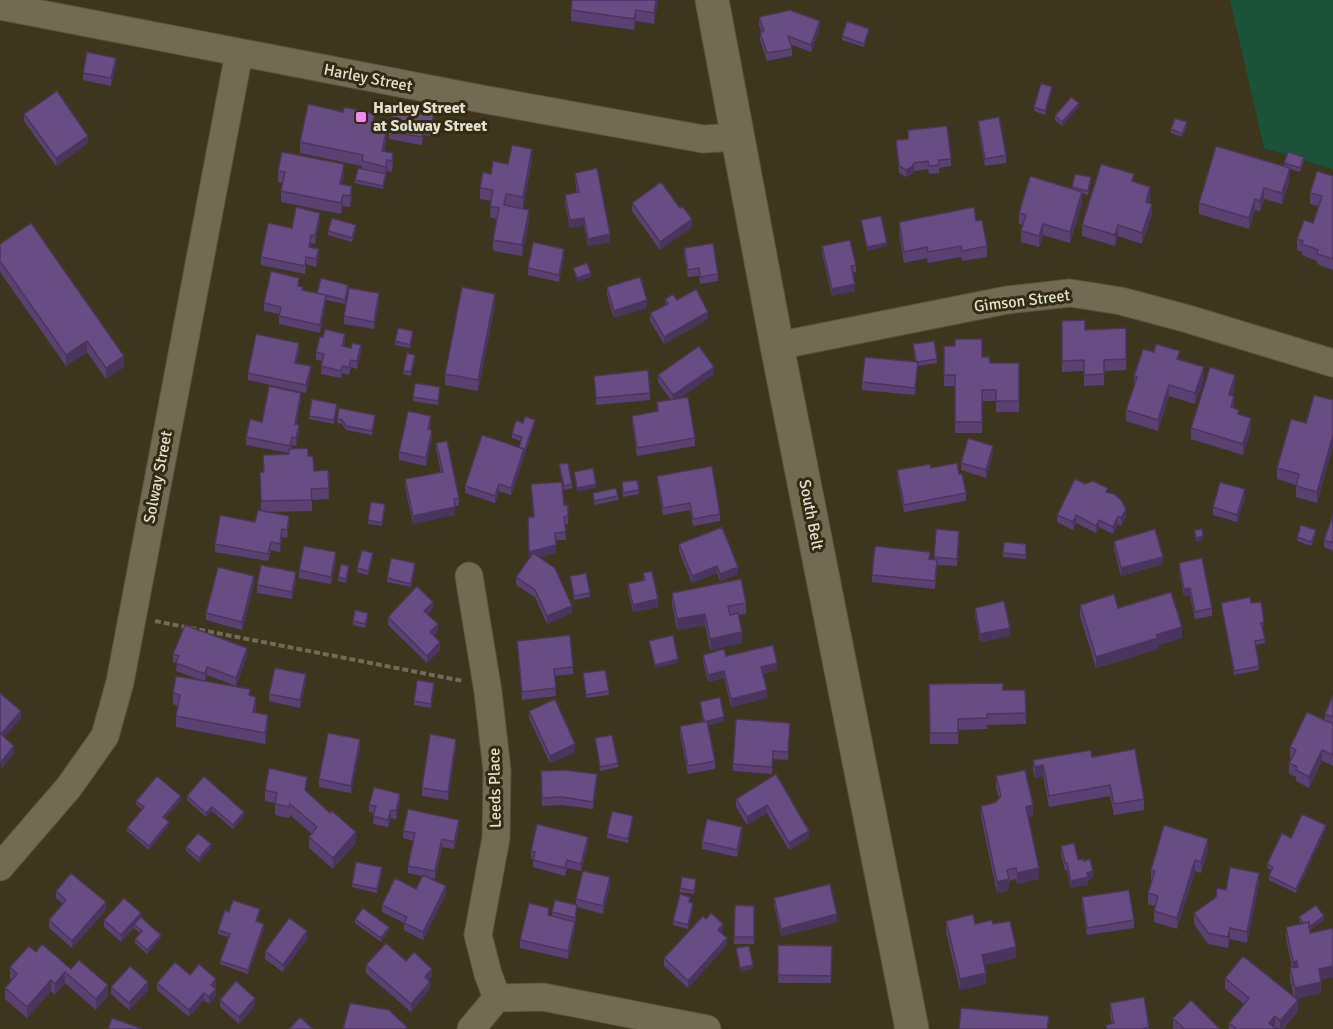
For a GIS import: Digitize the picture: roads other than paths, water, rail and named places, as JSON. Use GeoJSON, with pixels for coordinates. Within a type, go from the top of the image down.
{"type":"FeatureCollection","features":[{"type":"Feature","properties":{"kind":"street","name":"South Belt"},"geometry":{"type":"LineString","coordinates":[[712,0],[777,346],[912,1029]]}},
{"type":"Feature","properties":{"kind":"street","name":"Harley Street"},"geometry":{"type":"LineString","coordinates":[[0,6],[703,139],[738,137]]}},
{"type":"Feature","properties":{"kind":"street","name":"Solway Street"},"geometry":{"type":"LineString","coordinates":[[0,867],[69,787],[105,736],[120,682],[239,53]]}},
{"type":"Feature","properties":{"kind":"street","name":"Gimson Street"},"geometry":{"type":"LineString","coordinates":[[777,346],[1007,300],[1070,293],[1143,307],[1333,363]]}},
{"type":"Feature","properties":{"kind":"street","name":"Leeds Place"},"geometry":{"type":"LineString","coordinates":[[469,576],[488,685],[497,770],[496,838],[478,935],[497,998]]}},
{"type":"Feature","properties":{"kind":"street"},"geometry":{"type":"LineString","coordinates":[[471,1029],[497,998],[543,997],[707,1029]]}},
{"type":"Feature","properties":{"kind":"place","name":"Harley Street at Solway Street"},"geometry":{"type":"Point","coordinates":[361,117]}}]}
